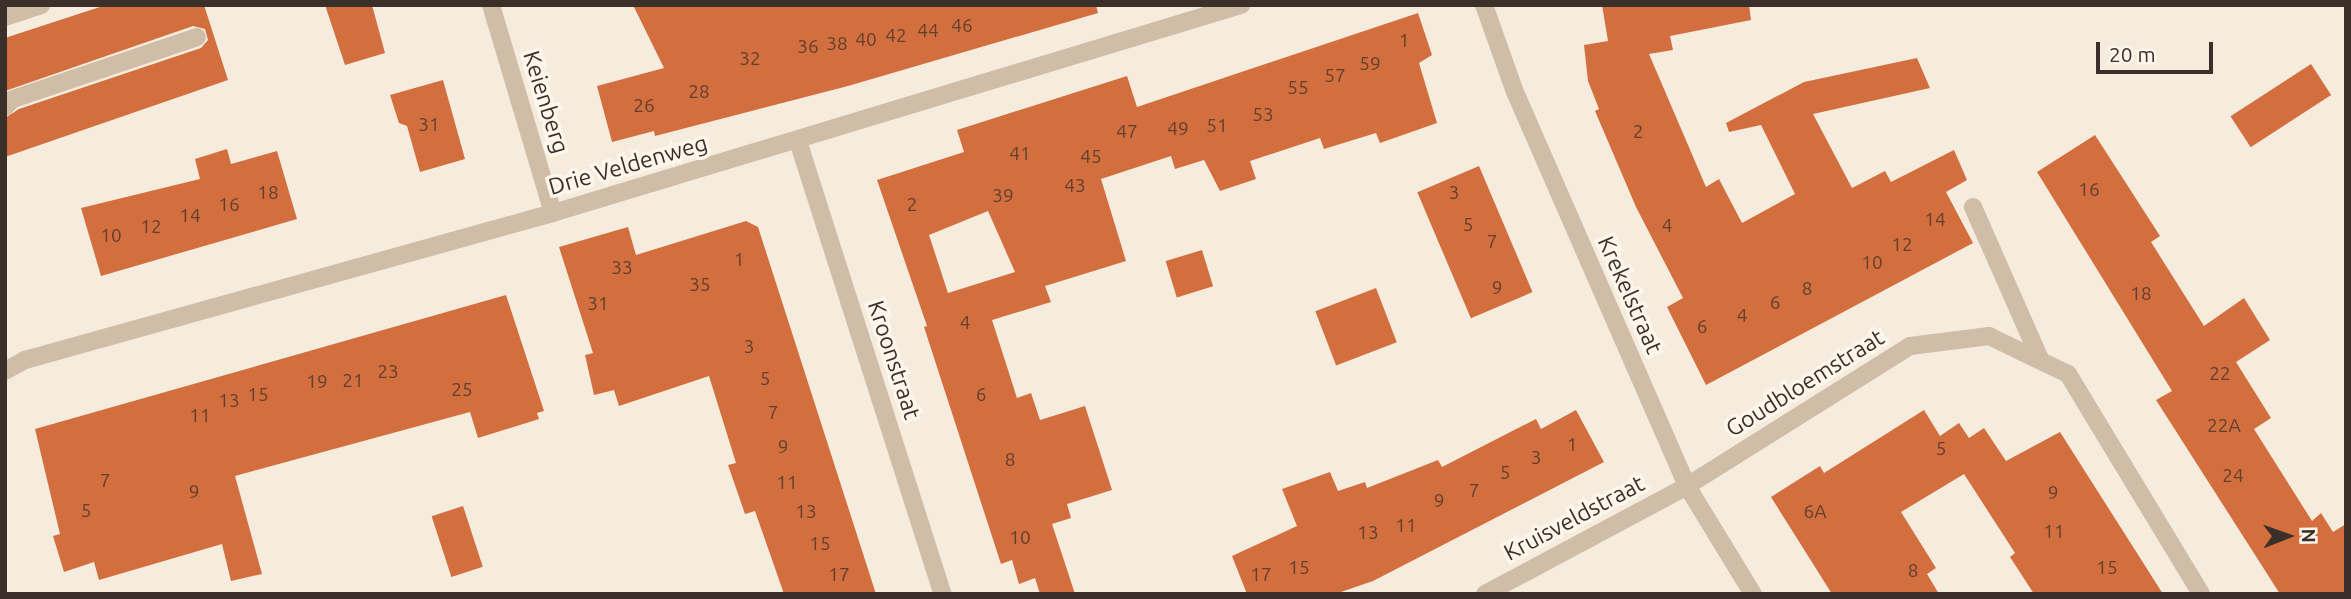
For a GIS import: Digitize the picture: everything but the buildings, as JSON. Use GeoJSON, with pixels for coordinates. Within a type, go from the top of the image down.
{"type":"FeatureCollection","features":[{"type":"Feature","properties":{"kind":"street"},"geometry":{"type":"LineString","coordinates":[[5,17],[41,5]]}},
{"type":"Feature","properties":{"kind":"street","name":"Keienberg"},"geometry":{"type":"LineString","coordinates":[[491,5],[553,213]]}},
{"type":"Feature","properties":{"kind":"street","name":"Drie Veldenweg"},"geometry":{"type":"LineString","coordinates":[[5,371],[25,360],[553,213],[1241,5]]}},
{"type":"Feature","properties":{"kind":"street","name":"Krekelstraat"},"geometry":{"type":"LineString","coordinates":[[1484,5],[1515,92],[1687,486],[1753,594]]}},
{"type":"Feature","properties":{"kind":"street"},"geometry":{"type":"LineString","coordinates":[[5,107],[13,99],[197,37]]}},
{"type":"Feature","properties":{"kind":"street","name":"Kroonstraat"},"geometry":{"type":"LineString","coordinates":[[798,141],[943,594]]}},
{"type":"Feature","properties":{"kind":"street"},"geometry":{"type":"LineString","coordinates":[[1973,207],[2041,361]]}},
{"type":"Feature","properties":{"kind":"street","name":"Goudbloemstraat"},"geometry":{"type":"LineString","coordinates":[[1687,486],[1910,346],[1989,336],[2068,374],[2201,594]]}},
{"type":"Feature","properties":{"kind":"street","name":"Drie Veldenweg"},"geometry":{"type":"LineString","coordinates":[[5,357],[25,360]]}},
{"type":"Feature","properties":{"kind":"street","name":"Kruisveldstraat"},"geometry":{"type":"LineString","coordinates":[[1485,594],[1687,486]]}}]}
